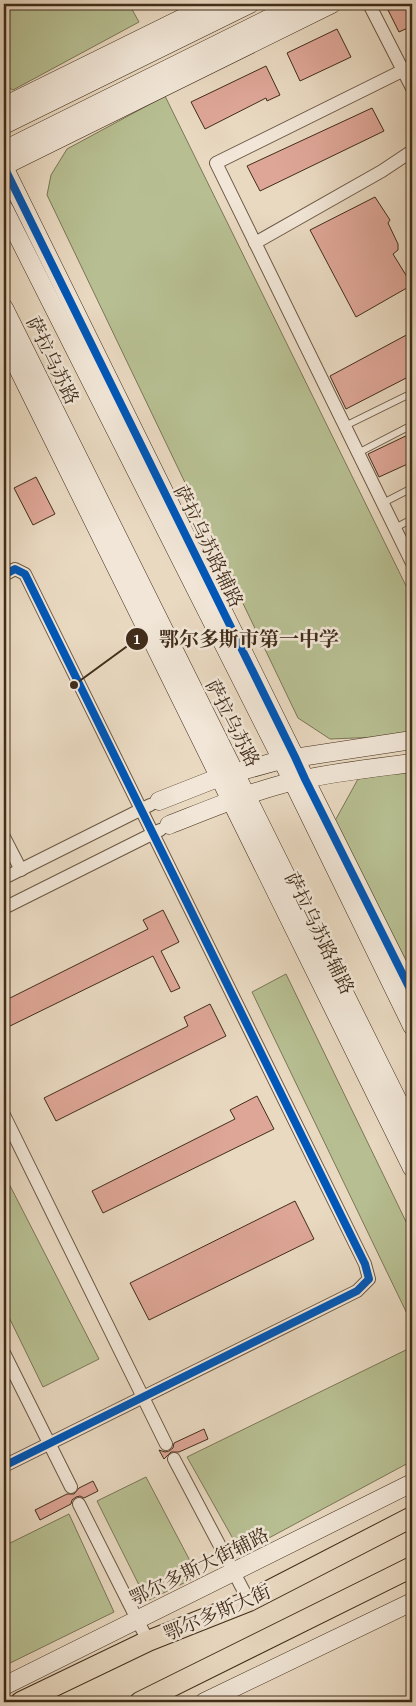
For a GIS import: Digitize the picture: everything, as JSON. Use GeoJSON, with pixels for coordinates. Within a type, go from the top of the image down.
{"type":"FeatureCollection","features":[{"type":"Feature","properties":{"kind":"main road","name":"鄂尔多斯大街"},"geometry":{"type":"LineString","coordinates":[[21,1702],[148,1641],[249,1601],[412,1517]]}},
{"type":"Feature","properties":{"kind":"main road"},"geometry":{"type":"LineString","coordinates":[[140,1702],[412,1567]]}},
{"type":"Feature","properties":{"kind":"street"},"geometry":{"type":"LineString","coordinates":[[4,106],[211,4]]}},
{"type":"Feature","properties":{"kind":"street"},"geometry":{"type":"LineString","coordinates":[[4,125],[250,4]]}},
{"type":"Feature","properties":{"kind":"street"},"geometry":{"type":"LineString","coordinates":[[4,150],[298,4]]}},
{"type":"Feature","properties":{"kind":"street"},"geometry":{"type":"LineString","coordinates":[[4,167],[332,4]]}},
{"type":"Feature","properties":{"kind":"street"},"geometry":{"type":"LineString","coordinates":[[369,4],[408,69],[412,88]]}},
{"type":"Feature","properties":{"kind":"street"},"geometry":{"type":"LineString","coordinates":[[408,69],[216,163],[412,563]]}},
{"type":"Feature","properties":{"kind":"street"},"geometry":{"type":"LineString","coordinates":[[255,243],[382,171],[412,151]]}},
{"type":"Feature","properties":{"kind":"street","name":"萨拉乌苏路辅路"},"geometry":{"type":"LineString","coordinates":[[4,167],[288,758]]}},
{"type":"Feature","properties":{"kind":"street","name":"萨拉乌苏路"},"geometry":{"type":"LineString","coordinates":[[4,209],[299,780],[412,1026]]}},
{"type":"Feature","properties":{"kind":"street","name":"萨拉乌苏路"},"geometry":{"type":"LineString","coordinates":[[4,308],[239,798],[412,1129]]}},
{"type":"Feature","properties":{"kind":"street"},"geometry":{"type":"LineString","coordinates":[[4,340],[228,775]]}},
{"type":"Feature","properties":{"kind":"street"},"geometry":{"type":"LineString","coordinates":[[4,575],[16,570],[25,574],[365,1264],[369,1279],[358,1292],[4,1466]]}},
{"type":"Feature","properties":{"kind":"street"},"geometry":{"type":"LineString","coordinates":[[4,878],[159,801],[228,775],[288,758],[412,740]]}},
{"type":"Feature","properties":{"kind":"street"},"geometry":{"type":"LineString","coordinates":[[4,908],[169,825],[239,798],[299,780],[412,763]]}},
{"type":"Feature","properties":{"kind":"street"},"geometry":{"type":"LineString","coordinates":[[299,780],[412,993]]}},
{"type":"Feature","properties":{"kind":"street","name":"萨拉乌苏路辅路"},"geometry":{"type":"LineString","coordinates":[[239,798],[412,1168]]}},
{"type":"Feature","properties":{"kind":"street"},"geometry":{"type":"LineString","coordinates":[[4,837],[21,870]]}},
{"type":"Feature","properties":{"kind":"street"},"geometry":{"type":"LineString","coordinates":[[4,1115],[166,1444]]}},
{"type":"Feature","properties":{"kind":"street"},"geometry":{"type":"LineString","coordinates":[[4,1353],[71,1488]]}},
{"type":"Feature","properties":{"kind":"street"},"geometry":{"type":"LineString","coordinates":[[174,1459],[249,1601]]}},
{"type":"Feature","properties":{"kind":"street","name":"鄂尔多斯大街辅路"},"geometry":{"type":"LineString","coordinates":[[4,1686],[412,1483]]}},
{"type":"Feature","properties":{"kind":"street"},"geometry":{"type":"LineString","coordinates":[[79,1504],[148,1641]]}},
{"type":"Feature","properties":{"kind":"street"},"geometry":{"type":"LineString","coordinates":[[204,1702],[412,1602]]}},
{"type":"Feature","properties":{"kind":"lane"},"geometry":{"type":"LineString","coordinates":[[345,426],[412,393]]}},
{"type":"Feature","properties":{"kind":"lane"},"geometry":{"type":"LineString","coordinates":[[358,453],[412,425]]}},
{"type":"Feature","properties":{"kind":"lane"},"geometry":{"type":"LineString","coordinates":[[383,503],[412,488]]}},
{"type":"Feature","properties":{"kind":"lane"},"geometry":{"type":"LineString","coordinates":[[395,528],[412,519]]}},
{"type":"Feature","properties":{"kind":"green space"},"geometry":{"type":"Polygon","coordinates":[[[4,4],[129,4],[139,22],[13,90],[4,85],[4,4]]]}},
{"type":"Feature","properties":{"kind":"green space"},"geometry":{"type":"Polygon","coordinates":[[[165,96],[412,598],[412,733],[379,737],[330,739],[298,718],[47,195],[51,175],[67,149],[165,96]]]}},
{"type":"Feature","properties":{"kind":"green space"},"geometry":{"type":"Polygon","coordinates":[[[412,771],[412,983],[331,828],[358,779],[412,771]]]}},
{"type":"Feature","properties":{"kind":"green space"},"geometry":{"type":"Polygon","coordinates":[[[286,974],[412,1234],[412,1324],[252,992],[286,974]]]}},
{"type":"Feature","properties":{"kind":"green space"},"geometry":{"type":"Polygon","coordinates":[[[4,1174],[99,1359],[43,1387],[4,1307],[4,1174]]]}},
{"type":"Feature","properties":{"kind":"green space"},"geometry":{"type":"Polygon","coordinates":[[[412,1347],[412,1461],[241,1553],[187,1457],[412,1347]]]}},
{"type":"Feature","properties":{"kind":"green space"},"geometry":{"type":"Polygon","coordinates":[[[146,1477],[198,1576],[147,1601],[97,1501],[146,1477]]]}},
{"type":"Feature","properties":{"kind":"green space"},"geometry":{"type":"Polygon","coordinates":[[[69,1514],[114,1612],[4,1666],[4,1546],[69,1514]]]}},
{"type":"Feature","properties":{"kind":"building"},"geometry":{"type":"Polygon","coordinates":[[[385,4],[412,4],[412,26],[399,32],[385,4]]]}},
{"type":"Feature","properties":{"kind":"building"},"geometry":{"type":"Polygon","coordinates":[[[337,29],[351,57],[300,81],[287,53],[337,29]]]}},
{"type":"Feature","properties":{"kind":"building"},"geometry":{"type":"Polygon","coordinates":[[[266,66],[280,95],[267,101],[266,98],[205,129],[191,102],[266,66]]]}},
{"type":"Feature","properties":{"kind":"building"},"geometry":{"type":"Polygon","coordinates":[[[372,108],[384,131],[260,191],[247,166],[372,108]]]}},
{"type":"Feature","properties":{"kind":"building"},"geometry":{"type":"Polygon","coordinates":[[[375,197],[390,220],[388,223],[398,244],[398,250],[393,254],[412,285],[356,317],[310,230],[375,197]]]}},
{"type":"Feature","properties":{"kind":"building"},"geometry":{"type":"Polygon","coordinates":[[[412,332],[412,375],[346,409],[330,376],[412,332]]]}},
{"type":"Feature","properties":{"kind":"building"},"geometry":{"type":"Polygon","coordinates":[[[412,433],[412,462],[379,477],[368,454],[412,433]]]}},
{"type":"Feature","properties":{"kind":"building"},"geometry":{"type":"Polygon","coordinates":[[[36,477],[55,514],[33,525],[14,488],[36,477]]]}},
{"type":"Feature","properties":{"kind":"building"},"geometry":{"type":"Polygon","coordinates":[[[163,910],[179,942],[161,951],[180,988],[171,992],[153,956],[8,1027],[4,1018],[4,1001],[148,929],[143,920],[163,910]]]}},
{"type":"Feature","properties":{"kind":"building"},"geometry":{"type":"Polygon","coordinates":[[[210,1004],[226,1036],[56,1121],[44,1098],[188,1026],[184,1017],[210,1004]]]}},
{"type":"Feature","properties":{"kind":"building"},"geometry":{"type":"Polygon","coordinates":[[[257,1096],[274,1129],[103,1213],[92,1191],[235,1119],[230,1110],[257,1096]]]}},
{"type":"Feature","properties":{"kind":"building"},"geometry":{"type":"Polygon","coordinates":[[[295,1201],[314,1239],[149,1320],[130,1283],[295,1201]]]}},
{"type":"Feature","properties":{"kind":"building"},"geometry":{"type":"Polygon","coordinates":[[[204,1429],[208,1439],[179,1452],[171,1452],[164,1459],[159,1450],[169,1451],[173,1448],[174,1443],[204,1429]]]}},
{"type":"Feature","properties":{"kind":"building"},"geometry":{"type":"Polygon","coordinates":[[[93,1481],[98,1491],[84,1498],[76,1497],[72,1500],[71,1504],[40,1520],[35,1510],[67,1494],[74,1494],[79,1488],[93,1481]]]}},
{"type":"Feature","properties":{"kind":"cycle path"},"geometry":{"type":"LineString","coordinates":[[4,167],[412,993]]}},
{"type":"Feature","properties":{"kind":"cycle path"},"geometry":{"type":"LineString","coordinates":[[4,575],[15,569],[25,574],[365,1264],[369,1279],[357,1291],[4,1466]]}},
{"type":"Feature","properties":{"kind":"place","name":"鄂尔多斯市第一中学"},"geometry":{"type":"Point","coordinates":[74,685]}}]}
